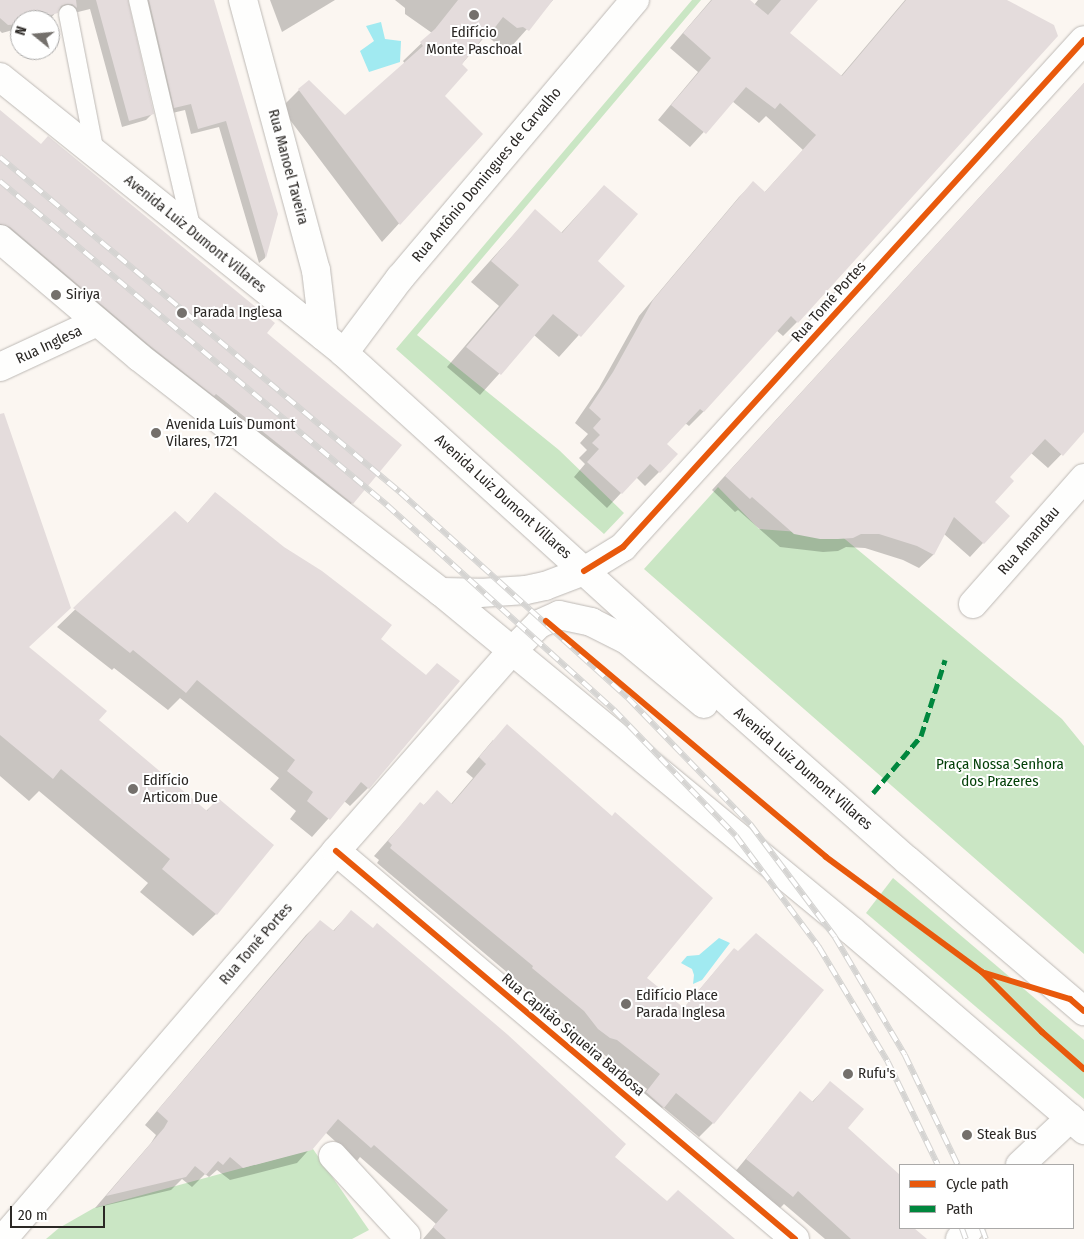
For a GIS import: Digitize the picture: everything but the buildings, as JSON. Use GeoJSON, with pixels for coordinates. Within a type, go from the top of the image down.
{"type":"FeatureCollection","features":[{"type":"Feature","properties":{"kind":"main road","name":"Rua Manoel Taveira"},"geometry":{"type":"LineString","coordinates":[[243,0],[316,270],[334,345]]}},
{"type":"Feature","properties":{"kind":"main road","name":"Rua Antônio Domingues de Carvalho"},"geometry":{"type":"LineString","coordinates":[[334,345],[400,278],[635,0]]}},
{"type":"Feature","properties":{"kind":"main road","name":"Rua Tomé Portes"},"geometry":{"type":"LineString","coordinates":[[441,592],[480,593],[526,590],[558,582],[584,571],[622,547],[1084,40]]}},
{"type":"Feature","properties":{"kind":"main road","name":"Avenida Luiz Dumont Villares"},"geometry":{"type":"LineString","coordinates":[[0,77],[334,345],[906,860],[1084,1011]]}},
{"type":"Feature","properties":{"kind":"main road"},"geometry":{"type":"LineString","coordinates":[[0,239],[97,322],[441,592],[852,931],[1077,1124],[1021,1164]]}},
{"type":"Feature","properties":{"kind":"main road","name":"Rua Inglesa"},"geometry":{"type":"LineString","coordinates":[[0,368],[97,322]]}},
{"type":"Feature","properties":{"kind":"main road","name":"Rua Amandau"},"geometry":{"type":"LineString","coordinates":[[973,604],[1084,478]]}},
{"type":"Feature","properties":{"kind":"main road","name":"Rua Tomé Portes"},"geometry":{"type":"LineString","coordinates":[[3,1239],[336,851],[539,624],[559,616],[592,622],[627,640],[703,704],[735,708]]}},
{"type":"Feature","properties":{"kind":"main road","name":"Rua Capitão Siqueira Barbosa"},"geometry":{"type":"LineString","coordinates":[[336,851],[795,1239]]}},
{"type":"Feature","properties":{"kind":"main road"},"geometry":{"type":"LineString","coordinates":[[333,1156],[404,1238]]}},
{"type":"Feature","properties":{"kind":"main road"},"geometry":{"type":"LineString","coordinates":[[960,1239],[969,1229]]}},
{"type":"Feature","properties":{"kind":"lane"},"geometry":{"type":"LineString","coordinates":[[138,0],[192,232]]}},
{"type":"Feature","properties":{"kind":"lane"},"geometry":{"type":"LineString","coordinates":[[68,14],[95,153]]}},
{"type":"Feature","properties":{"kind":"green space"},"geometry":{"type":"Polygon","coordinates":[[[692,0],[701,0],[417,335],[559,450],[624,513],[604,534],[396,349],[692,0]]]}},
{"type":"Feature","properties":{"kind":"green space","name":"Praça Nossa Senhora dos Prazeres"},"geometry":{"type":"Polygon","coordinates":[[[718,487],[759,529],[840,535],[1062,719],[1084,746],[1084,954],[644,569],[718,487]]]}},
{"type":"Feature","properties":{"kind":"green space"},"geometry":{"type":"Polygon","coordinates":[[[893,878],[1084,1040],[1084,1099],[866,913],[893,878]]]}},
{"type":"Feature","properties":{"kind":"green space"},"geometry":{"type":"Polygon","coordinates":[[[313,1149],[369,1230],[352,1239],[46,1239],[59,1228],[94,1208],[313,1149]]]}},
{"type":"Feature","properties":{"kind":"water"},"geometry":{"type":"Polygon","coordinates":[[[381,22],[385,39],[401,41],[400,62],[369,72],[360,51],[374,41],[366,26],[381,22]]]}},
{"type":"Feature","properties":{"kind":"water"},"geometry":{"type":"Polygon","coordinates":[[[719,938],[730,943],[702,980],[693,984],[694,975],[692,969],[681,963],[687,956],[699,955],[719,938]]]}},
{"type":"Feature","properties":{"kind":"railway"},"geometry":{"type":"LineString","coordinates":[[0,157],[400,492],[628,698],[751,825],[835,937],[905,1055],[958,1164]]}},
{"type":"Feature","properties":{"kind":"railway"},"geometry":{"type":"LineString","coordinates":[[0,181],[387,505],[614,710],[736,836],[819,947],[888,1062],[938,1164]]}},
{"type":"Feature","properties":{"kind":"railway"},"geometry":{"type":"LineString","coordinates":[[962,1229],[966,1239]]}},
{"type":"Feature","properties":{"kind":"railway"},"geometry":{"type":"LineString","coordinates":[[982,1229],[986,1239]]}},
{"type":"Feature","properties":{"kind":"marked path"},"geometry":{"type":"LineString","coordinates":[[873,793],[921,736],[945,660]]}},
{"type":"Feature","properties":{"kind":"cycle path"},"geometry":{"type":"LineString","coordinates":[[584,571],[623,547],[1084,40]]}},
{"type":"Feature","properties":{"kind":"cycle path"},"geometry":{"type":"LineString","coordinates":[[546,621],[826,857],[982,972],[1042,1032],[1084,1069]]}},
{"type":"Feature","properties":{"kind":"cycle path"},"geometry":{"type":"LineString","coordinates":[[336,851],[795,1239]]}},
{"type":"Feature","properties":{"kind":"cycle path"},"geometry":{"type":"LineString","coordinates":[[985,973],[1070,999],[1084,1011]]}},
{"type":"Feature","properties":{"kind":"place","name":"Edifício Monte Paschoal"},"geometry":{"type":"Point","coordinates":[474,15]}},
{"type":"Feature","properties":{"kind":"place","name":"Siriya"},"geometry":{"type":"Point","coordinates":[56,295]}},
{"type":"Feature","properties":{"kind":"place","name":"Parada Inglesa"},"geometry":{"type":"Point","coordinates":[182,313]}},
{"type":"Feature","properties":{"kind":"place","name":"Avenida Luís Dumont Vilares, 1721"},"geometry":{"type":"Point","coordinates":[156,433]}},
{"type":"Feature","properties":{"kind":"place","name":"Edifício Articom Due"},"geometry":{"type":"Point","coordinates":[133,789]}},
{"type":"Feature","properties":{"kind":"place","name":"Edifício Place Parada Inglesa"},"geometry":{"type":"Point","coordinates":[626,1004]}},
{"type":"Feature","properties":{"kind":"place","name":"Rufu's"},"geometry":{"type":"Point","coordinates":[848,1074]}},
{"type":"Feature","properties":{"kind":"place","name":"Steak Bus"},"geometry":{"type":"Point","coordinates":[967,1135]}}]}
